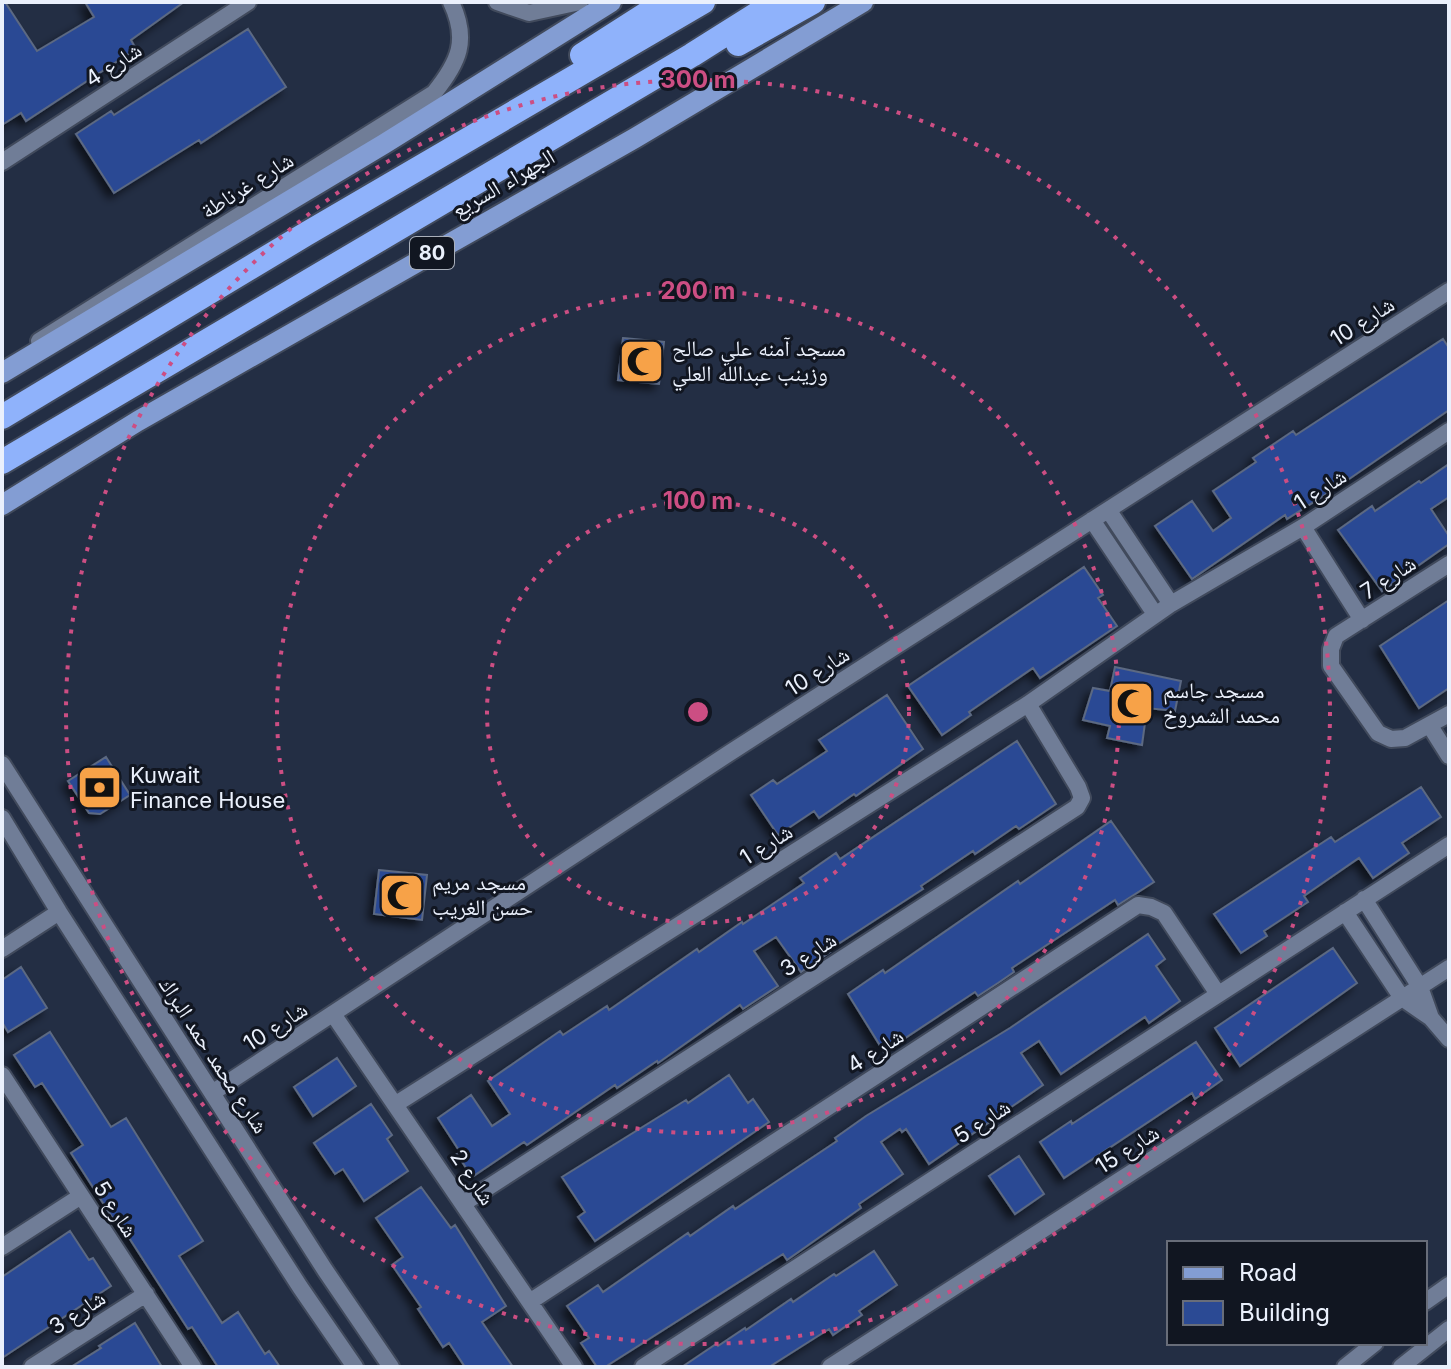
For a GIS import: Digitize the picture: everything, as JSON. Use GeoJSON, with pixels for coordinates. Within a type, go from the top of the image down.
{"type":"FeatureCollection","features":[{"type":"Feature","properties":{"kind":"highway"},"geometry":{"type":"LineString","coordinates":[[306,234],[665,2]]}},
{"type":"Feature","properties":{"kind":"highway"},"geometry":{"type":"LineString","coordinates":[[2,417],[306,234],[703,2]]}},
{"type":"Feature","properties":{"kind":"highway","name":"الجهراء السريع"},"geometry":{"type":"LineString","coordinates":[[2,462],[658,75],[776,2]]}},
{"type":"Feature","properties":{"kind":"highway"},"geometry":{"type":"LineString","coordinates":[[658,75],[736,45],[813,2]]}},
{"type":"Feature","properties":{"kind":"highway"},"geometry":{"type":"LineString","coordinates":[[2,410],[40,394]]}},
{"type":"Feature","properties":{"kind":"main road"},"geometry":{"type":"LineString","coordinates":[[2,372],[384,144],[611,2]]}},
{"type":"Feature","properties":{"kind":"main road","name":"الجهراء السريع"},"geometry":{"type":"LineString","coordinates":[[2,506],[151,414],[635,138],[863,2]]}},
{"type":"Feature","properties":{"kind":"street","name":"شارع 4"},"geometry":{"type":"LineString","coordinates":[[2,162],[248,2]]}},
{"type":"Feature","properties":{"kind":"street","name":"شارع غرناطة"},"geometry":{"type":"LineString","coordinates":[[2,372],[58,327],[434,93],[454,64],[461,40],[451,2]]}},
{"type":"Feature","properties":{"kind":"street"},"geometry":{"type":"LineString","coordinates":[[497,2],[529,13],[580,2]]}},
{"type":"Feature","properties":{"kind":"street","name":"شارع 10"},"geometry":{"type":"LineString","coordinates":[[212,1093],[718,761],[1449,291]]}},
{"type":"Feature","properties":{"kind":"street","name":"شارع 1"},"geometry":{"type":"LineString","coordinates":[[396,1104],[1028,704],[1155,614],[1303,527],[1449,431]]}},
{"type":"Feature","properties":{"kind":"street"},"geometry":{"type":"LineString","coordinates":[[1109,511],[1171,604]]}},
{"type":"Feature","properties":{"kind":"street"},"geometry":{"type":"LineString","coordinates":[[1092,520],[1155,614]]}},
{"type":"Feature","properties":{"kind":"street","name":"شارع 7"},"geometry":{"type":"LineString","coordinates":[[1303,527],[1362,620],[1449,564]]}},
{"type":"Feature","properties":{"kind":"street"},"geometry":{"type":"LineString","coordinates":[[1362,620],[1336,636],[1331,649],[1331,666],[1378,733],[1391,739],[1405,738],[1449,714]]}},
{"type":"Feature","properties":{"kind":"street","name":"شارع 3"},"geometry":{"type":"LineString","coordinates":[[464,1203],[1077,807],[1082,798],[1078,787],[1028,704]]}},
{"type":"Feature","properties":{"kind":"street"},"geometry":{"type":"LineString","coordinates":[[1430,726],[1449,756]]}},
{"type":"Feature","properties":{"kind":"street","name":"شارع محمد حمد البراك"},"geometry":{"type":"LineString","coordinates":[[2,764],[325,1270],[391,1367]]}},
{"type":"Feature","properties":{"kind":"street"},"geometry":{"type":"LineString","coordinates":[[29,806],[21,801],[11,804],[3,820],[59,912],[351,1362]]}},
{"type":"Feature","properties":{"kind":"street","name":"شارع 5"},"geometry":{"type":"LineString","coordinates":[[643,1367],[1449,845]]}},
{"type":"Feature","properties":{"kind":"street"},"geometry":{"type":"LineString","coordinates":[[1364,899],[1420,987],[1431,1018]]}},
{"type":"Feature","properties":{"kind":"street","name":"شارع 4"},"geometry":{"type":"LineString","coordinates":[[531,1301],[1138,905],[1164,913],[1218,994]]}},
{"type":"Feature","properties":{"kind":"street"},"geometry":{"type":"LineString","coordinates":[[2,949],[59,912]]}},
{"type":"Feature","properties":{"kind":"street"},"geometry":{"type":"LineString","coordinates":[[1345,912],[1402,998],[1431,1018],[1449,1039]]}},
{"type":"Feature","properties":{"kind":"street","name":"شارع 15"},"geometry":{"type":"LineString","coordinates":[[830,1367],[1449,968]]}},
{"type":"Feature","properties":{"kind":"street","name":"شارع 2"},"geometry":{"type":"LineString","coordinates":[[333,1014],[574,1367]]}},
{"type":"Feature","properties":{"kind":"street","name":"شارع 5"},"geometry":{"type":"LineString","coordinates":[[2,1075],[8,1096],[81,1196],[193,1367]]}},
{"type":"Feature","properties":{"kind":"street"},"geometry":{"type":"LineString","coordinates":[[2,1247],[81,1196]]}},
{"type":"Feature","properties":{"kind":"street"},"geometry":{"type":"LineString","coordinates":[[300,1287],[318,1285],[325,1270]]}},
{"type":"Feature","properties":{"kind":"street"},"geometry":{"type":"LineString","coordinates":[[1427,1301],[1449,1285]]}},
{"type":"Feature","properties":{"kind":"street","name":"شارع 3"},"geometry":{"type":"LineString","coordinates":[[32,1367],[146,1294]]}},
{"type":"Feature","properties":{"kind":"street"},"geometry":{"type":"LineString","coordinates":[[1401,1367],[1449,1329]]}},
{"type":"Feature","properties":{"kind":"street"},"geometry":{"type":"LineString","coordinates":[[351,1362],[358,1344],[374,1342]]}},
{"type":"Feature","properties":{"kind":"street"},"geometry":{"type":"LineString","coordinates":[[1345,1367],[1372,1345]]}},
{"type":"Feature","properties":{"kind":"building"},"geometry":{"type":"Polygon","coordinates":[[[2,2],[5,2],[37,51],[94,17],[85,2],[184,2],[131,40],[136,49],[26,121],[21,113],[2,125],[2,2]]]}},
{"type":"Feature","properties":{"kind":"building"},"geometry":{"type":"Polygon","coordinates":[[[248,29],[286,87],[201,143],[199,140],[114,193],[76,134],[111,111],[114,115],[248,29]]]}},
{"type":"Feature","properties":{"kind":"building","name":"مسجد آمنه علي صالح وزينب عبدالله العلي"},"geometry":{"type":"Polygon","coordinates":[[[623,338],[664,342],[659,384],[618,380],[623,338]]]}},
{"type":"Feature","properties":{"kind":"building"},"geometry":{"type":"Polygon","coordinates":[[[1443,339],[1449,348],[1449,410],[1339,486],[1287,519],[1285,515],[1192,579],[1155,526],[1192,501],[1213,531],[1231,518],[1213,491],[1256,462],[1253,458],[1293,431],[1296,435],[1443,339]]]}},
{"type":"Feature","properties":{"kind":"building"},"geometry":{"type":"Polygon","coordinates":[[[1449,464],[1449,497],[1431,509],[1449,536],[1449,544],[1382,591],[1338,530],[1372,506],[1375,511],[1449,464]]]}},
{"type":"Feature","properties":{"kind":"building"},"geometry":{"type":"Polygon","coordinates":[[[1084,567],[1103,595],[1098,598],[1117,626],[1040,678],[1033,668],[969,712],[971,715],[942,735],[908,686],[1084,567]]]}},
{"type":"Feature","properties":{"kind":"building"},"geometry":{"type":"Polygon","coordinates":[[[1449,600],[1449,688],[1419,708],[1380,646],[1449,600]]]}},
{"type":"Feature","properties":{"kind":"building","name":"مسجد جاسم محمد الشمروخ"},"geometry":{"type":"Polygon","coordinates":[[[1115,667],[1181,681],[1175,711],[1147,708],[1142,745],[1107,738],[1110,726],[1083,720],[1093,688],[1110,691],[1115,667]]]}},
{"type":"Feature","properties":{"kind":"building"},"geometry":{"type":"Polygon","coordinates":[[[887,695],[923,749],[819,818],[814,811],[778,835],[751,795],[773,780],[777,784],[827,751],[819,740],[887,695]]]}},
{"type":"Feature","properties":{"kind":"building"},"geometry":{"type":"Polygon","coordinates":[[[1017,741],[1056,804],[975,854],[973,851],[801,972],[776,937],[754,951],[778,986],[743,1009],[740,1005],[658,1063],[617,1088],[615,1085],[527,1145],[524,1142],[472,1177],[438,1118],[471,1095],[492,1126],[510,1114],[488,1081],[560,1031],[563,1035],[607,1006],[609,1010],[697,949],[699,952],[743,924],[804,883],[800,878],[836,853],[840,859],[1017,741]]]}},
{"type":"Feature","properties":{"kind":"building","name":"Kuwait Finance House"},"geometry":{"type":"Polygon","coordinates":[[[106,757],[130,795],[100,814],[89,813],[68,781],[106,757]]]}},
{"type":"Feature","properties":{"kind":"building"},"geometry":{"type":"Polygon","coordinates":[[[1421,787],[1441,817],[1402,843],[1409,853],[1373,878],[1359,858],[1304,896],[1308,902],[1264,931],[1267,936],[1241,953],[1214,914],[1331,837],[1335,842],[1421,787]]]}},
{"type":"Feature","properties":{"kind":"building"},"geometry":{"type":"Polygon","coordinates":[[[1111,821],[1154,882],[1118,905],[1115,900],[1012,968],[1014,972],[998,983],[978,996],[975,992],[884,1052],[848,994],[883,970],[885,973],[1111,821]]]}},
{"type":"Feature","properties":{"kind":"building","name":"مسجد مريم حسن الغريب"},"geometry":{"type":"Polygon","coordinates":[[[379,870],[427,875],[422,920],[374,914],[379,870]]]}},
{"type":"Feature","properties":{"kind":"building"},"geometry":{"type":"Polygon","coordinates":[[[1148,934],[1165,959],[1156,966],[1180,1001],[1149,1023],[1145,1017],[1061,1074],[1039,1041],[1021,1053],[1043,1085],[929,1164],[906,1129],[902,1132],[900,1129],[881,1142],[903,1174],[859,1204],[861,1208],[787,1260],[783,1254],[605,1367],[597,1367],[581,1343],[589,1338],[567,1306],[598,1285],[603,1292],[688,1233],[690,1236],[733,1206],[735,1209],[837,1141],[835,1138],[866,1116],[1010,1028],[1148,934]]]}},
{"type":"Feature","properties":{"kind":"building"},"geometry":{"type":"Polygon","coordinates":[[[1333,948],[1357,983],[1240,1066],[1215,1028],[1333,948]]]}},
{"type":"Feature","properties":{"kind":"building"},"geometry":{"type":"Polygon","coordinates":[[[21,967],[47,1008],[8,1032],[2,1022],[2,980],[21,967]]]}},
{"type":"Feature","properties":{"kind":"building"},"geometry":{"type":"Polygon","coordinates":[[[50,1032],[111,1127],[126,1118],[203,1241],[179,1256],[222,1323],[238,1312],[265,1354],[269,1351],[280,1367],[218,1367],[192,1327],[188,1329],[71,1153],[83,1145],[42,1083],[35,1087],[14,1055],[50,1032]]]}},
{"type":"Feature","properties":{"kind":"building"},"geometry":{"type":"Polygon","coordinates":[[[1196,1042],[1222,1080],[1195,1099],[1192,1093],[1064,1178],[1040,1142],[1196,1042]]]}},
{"type":"Feature","properties":{"kind":"building"},"geometry":{"type":"Polygon","coordinates":[[[337,1058],[356,1086],[313,1116],[294,1087],[337,1058]]]}},
{"type":"Feature","properties":{"kind":"building"},"geometry":{"type":"Polygon","coordinates":[[[729,1075],[748,1103],[753,1099],[769,1122],[595,1241],[578,1217],[585,1212],[562,1177],[686,1100],[688,1103],[729,1075]]]}},
{"type":"Feature","properties":{"kind":"building"},"geometry":{"type":"Polygon","coordinates":[[[371,1104],[392,1135],[387,1139],[408,1171],[364,1201],[343,1169],[335,1174],[314,1143],[371,1104]]]}},
{"type":"Feature","properties":{"kind":"building"},"geometry":{"type":"Polygon","coordinates":[[[1019,1156],[1044,1194],[1015,1214],[989,1176],[1019,1156]]]}},
{"type":"Feature","properties":{"kind":"building"},"geometry":{"type":"Polygon","coordinates":[[[421,1187],[451,1228],[455,1225],[506,1306],[482,1322],[513,1367],[465,1367],[449,1343],[443,1347],[418,1309],[421,1307],[392,1265],[403,1257],[376,1218],[421,1187]]]}},
{"type":"Feature","properties":{"kind":"building"},"geometry":{"type":"Polygon","coordinates":[[[70,1231],[111,1286],[2,1358],[2,1277],[70,1231]]]}},
{"type":"Feature","properties":{"kind":"building"},"geometry":{"type":"Polygon","coordinates":[[[874,1251],[897,1285],[859,1311],[862,1315],[833,1335],[829,1329],[769,1367],[682,1367],[716,1344],[718,1346],[746,1330],[791,1299],[793,1302],[874,1251]]]}},
{"type":"Feature","properties":{"kind":"building"},"geometry":{"type":"Polygon","coordinates":[[[135,1323],[162,1367],[71,1367],[101,1348],[99,1346],[135,1323]]]}},
{"type":"Feature","properties":{"kind":"place","name":"مسجد آمنه علي صالح وزينب عبدالله العلي"},"geometry":{"type":"Point","coordinates":[641,361]}},
{"type":"Feature","properties":{"kind":"place","name":"مسجد جاسم محمد الشمروخ"},"geometry":{"type":"Point","coordinates":[1132,703]}},
{"type":"Feature","properties":{"kind":"place","name":"Kuwait Finance House"},"geometry":{"type":"Point","coordinates":[99,788]}},
{"type":"Feature","properties":{"kind":"place","name":"مسجد مريم حسن الغريب"},"geometry":{"type":"Point","coordinates":[401,895]}}]}
